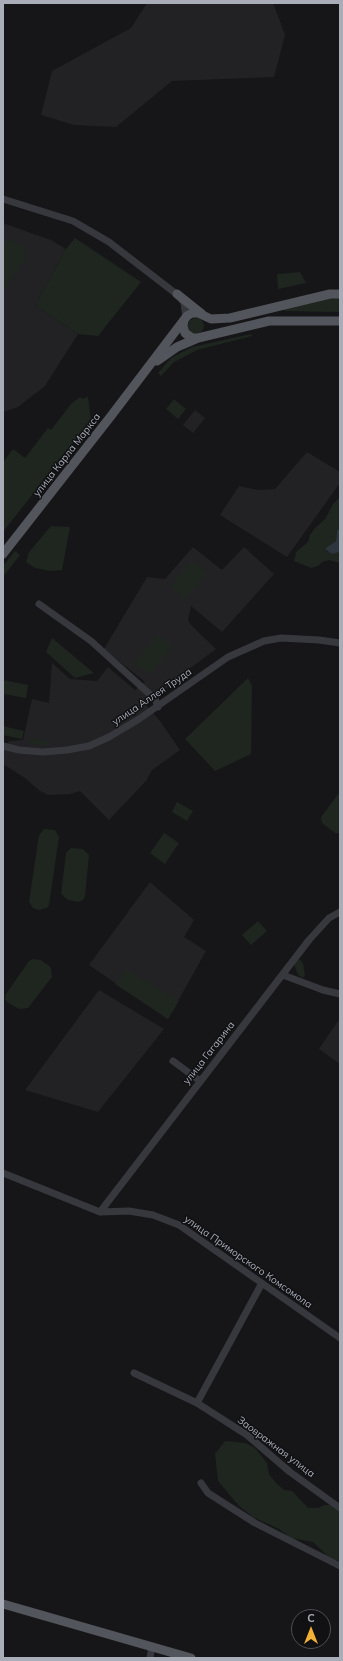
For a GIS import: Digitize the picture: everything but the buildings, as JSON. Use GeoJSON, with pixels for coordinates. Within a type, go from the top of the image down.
{"type":"FeatureCollection","features":[{"type":"Feature","properties":{"kind":"main road"},"geometry":{"type":"LineString","coordinates":[[177,294],[211,319],[230,318],[323,296],[340,294]]}},
{"type":"Feature","properties":{"kind":"main road"},"geometry":{"type":"LineString","coordinates":[[147,370],[186,318],[194,313],[204,315],[209,323],[207,333],[200,338],[192,338],[185,333],[183,326],[186,318]]}},
{"type":"Feature","properties":{"kind":"main road"},"geometry":{"type":"LineString","coordinates":[[147,370],[177,347],[200,338],[269,321],[340,321]]}},
{"type":"Feature","properties":{"kind":"main road","name":"улица Карла Маркса"},"geometry":{"type":"LineString","coordinates":[[3,554],[147,370]]}},
{"type":"Feature","properties":{"kind":"main road"},"geometry":{"type":"LineString","coordinates":[[3,1604],[191,1658]]}},
{"type":"Feature","properties":{"kind":"street"},"geometry":{"type":"LineString","coordinates":[[3,199],[73,221],[109,242],[177,294],[184,303],[186,318]]}},
{"type":"Feature","properties":{"kind":"street"},"geometry":{"type":"LineString","coordinates":[[39,604],[91,641],[155,699],[158,707]]}},
{"type":"Feature","properties":{"kind":"street","name":"улица Аллея Труда"},"geometry":{"type":"LineString","coordinates":[[3,746],[19,750],[43,752],[89,746],[121,731],[158,707],[228,657],[264,640],[281,638],[319,640],[340,643]]}},
{"type":"Feature","properties":{"kind":"street","name":"улица Гагарина"},"geometry":{"type":"LineString","coordinates":[[100,1212],[319,927],[329,918],[340,912]]}},
{"type":"Feature","properties":{"kind":"street"},"geometry":{"type":"LineString","coordinates":[[283,975],[323,990],[340,994]]}},
{"type":"Feature","properties":{"kind":"street"},"geometry":{"type":"LineString","coordinates":[[173,1061],[200,1081]]}},
{"type":"Feature","properties":{"kind":"street","name":"улица Приморского Комсомола"},"geometry":{"type":"LineString","coordinates":[[3,1173],[100,1212],[129,1211],[153,1215],[172,1221],[194,1234],[340,1338]]}},
{"type":"Feature","properties":{"kind":"street"},"geometry":{"type":"LineString","coordinates":[[197,1403],[262,1283]]}},
{"type":"Feature","properties":{"kind":"street","name":"Заовражная улица"},"geometry":{"type":"LineString","coordinates":[[134,1373],[197,1403],[247,1436],[290,1472],[340,1508]]}},
{"type":"Feature","properties":{"kind":"street"},"geometry":{"type":"LineString","coordinates":[[201,1484],[208,1493],[254,1523],[340,1566]]}},
{"type":"Feature","properties":{"kind":"street"},"geometry":{"type":"LineString","coordinates":[[150,1658],[152,1646]]}},
{"type":"Feature","properties":{"kind":"shaded area"},"geometry":{"type":"Polygon","coordinates":[[[147,3],[273,3],[285,35],[274,77],[172,81],[116,127],[74,125],[41,115],[52,71],[131,28],[147,3]]]}},
{"type":"Feature","properties":{"kind":"shaded area"},"geometry":{"type":"Polygon","coordinates":[[[3,223],[51,240],[66,249],[35,305],[78,334],[45,386],[18,407],[3,412],[3,223]]]}},
{"type":"Feature","properties":{"kind":"shaded area"},"geometry":{"type":"Polygon","coordinates":[[[75,238],[141,282],[98,336],[78,334],[35,305],[66,249],[75,238]]]}},
{"type":"Feature","properties":{"kind":"shaded area"},"geometry":{"type":"Polygon","coordinates":[[[11,240],[24,249],[26,259],[3,291],[3,241],[11,240]]]}},
{"type":"Feature","properties":{"kind":"shaded area"},"geometry":{"type":"Polygon","coordinates":[[[300,272],[306,283],[278,289],[277,274],[300,272]]]}},
{"type":"Feature","properties":{"kind":"shaded area"},"geometry":{"type":"Polygon","coordinates":[[[340,295],[340,312],[285,311],[285,308],[340,295]]]}},
{"type":"Feature","properties":{"kind":"shaded area"},"geometry":{"type":"Polygon","coordinates":[[[196,318],[202,320],[204,326],[202,332],[196,334],[190,332],[188,326],[190,320],[196,318]]]}},
{"type":"Feature","properties":{"kind":"shaded area"},"geometry":{"type":"Polygon","coordinates":[[[251,334],[252,336],[197,350],[174,362],[161,376],[158,373],[171,358],[192,347],[251,334]]]}},
{"type":"Feature","properties":{"kind":"shaded area"},"geometry":{"type":"Polygon","coordinates":[[[80,397],[82,399],[88,397],[91,420],[3,532],[3,462],[13,449],[25,458],[48,428],[51,430],[71,404],[80,397]]]}},
{"type":"Feature","properties":{"kind":"shaded area"},"geometry":{"type":"Polygon","coordinates":[[[174,399],[186,409],[178,419],[166,409],[174,399]]]}},
{"type":"Feature","properties":{"kind":"shaded area"},"geometry":{"type":"Polygon","coordinates":[[[195,410],[205,418],[193,433],[183,425],[195,410]]]}},
{"type":"Feature","properties":{"kind":"shaded area"},"geometry":{"type":"Polygon","coordinates":[[[307,452],[340,472],[340,483],[287,557],[220,515],[239,486],[258,490],[275,489],[307,452]]]}},
{"type":"Feature","properties":{"kind":"shaded area"},"geometry":{"type":"Polygon","coordinates":[[[340,497],[340,527],[337,531],[336,541],[326,549],[326,551],[332,553],[340,552],[340,563],[329,560],[311,568],[294,561],[296,552],[308,542],[310,535],[325,519],[333,504],[340,497]]]}},
{"type":"Feature","properties":{"kind":"shaded area"},"geometry":{"type":"Polygon","coordinates":[[[51,526],[70,527],[62,570],[50,571],[35,568],[26,562],[29,552],[51,526]]]}},
{"type":"Feature","properties":{"kind":"shaded area"},"geometry":{"type":"Polygon","coordinates":[[[340,527],[340,552],[332,554],[326,550],[326,548],[336,541],[337,531],[340,527]]]}},
{"type":"Feature","properties":{"kind":"shaded area"},"geometry":{"type":"Polygon","coordinates":[[[193,547],[222,570],[244,547],[274,574],[222,632],[191,606],[188,620],[190,624],[216,649],[146,705],[160,721],[180,750],[152,770],[146,781],[109,820],[80,791],[70,794],[48,795],[40,791],[25,778],[3,764],[3,751],[9,741],[23,740],[32,699],[49,703],[52,663],[70,679],[97,681],[108,667],[135,690],[145,682],[104,649],[147,577],[165,579],[193,547]]]}},
{"type":"Feature","properties":{"kind":"shaded area"},"geometry":{"type":"Polygon","coordinates":[[[15,551],[20,555],[3,577],[3,566],[15,551]]]}},
{"type":"Feature","properties":{"kind":"shaded area"},"geometry":{"type":"Polygon","coordinates":[[[192,561],[207,573],[185,599],[170,586],[192,561]]]}},
{"type":"Feature","properties":{"kind":"shaded area"},"geometry":{"type":"Polygon","coordinates":[[[158,634],[173,646],[149,675],[134,663],[158,634]]]}},
{"type":"Feature","properties":{"kind":"shaded area"},"geometry":{"type":"Polygon","coordinates":[[[52,638],[94,673],[75,678],[46,652],[52,638]]]}},
{"type":"Feature","properties":{"kind":"shaded area"},"geometry":{"type":"Polygon","coordinates":[[[248,678],[252,686],[251,754],[215,771],[185,739],[248,678]]]}},
{"type":"Feature","properties":{"kind":"shaded area"},"geometry":{"type":"Polygon","coordinates":[[[3,680],[28,685],[26,698],[3,694],[3,680]]]}},
{"type":"Feature","properties":{"kind":"shaded area"},"geometry":{"type":"Polygon","coordinates":[[[3,726],[24,731],[22,739],[3,735],[3,726]]]}},
{"type":"Feature","properties":{"kind":"shaded area"},"geometry":{"type":"Polygon","coordinates":[[[31,738],[48,741],[49,746],[29,743],[31,738]]]}},
{"type":"Feature","properties":{"kind":"shaded area"},"geometry":{"type":"Polygon","coordinates":[[[340,792],[340,833],[335,833],[322,823],[321,817],[340,792]]]}},
{"type":"Feature","properties":{"kind":"shaded area"},"geometry":{"type":"Polygon","coordinates":[[[177,802],[193,811],[187,821],[172,812],[177,802]]]}},
{"type":"Feature","properties":{"kind":"shaded area"},"geometry":{"type":"Polygon","coordinates":[[[44,829],[55,830],[59,837],[49,905],[47,908],[39,910],[33,908],[29,902],[39,835],[44,829]]]}},
{"type":"Feature","properties":{"kind":"shaded area"},"geometry":{"type":"Polygon","coordinates":[[[164,833],[179,843],[165,864],[150,853],[164,833]]]}},
{"type":"Feature","properties":{"kind":"shaded area"},"geometry":{"type":"Polygon","coordinates":[[[71,848],[83,849],[89,855],[85,896],[83,900],[78,902],[68,900],[61,894],[66,853],[71,848]]]}},
{"type":"Feature","properties":{"kind":"shaded area"},"geometry":{"type":"Polygon","coordinates":[[[150,882],[194,920],[184,937],[206,951],[168,1019],[89,965],[150,882]]]}},
{"type":"Feature","properties":{"kind":"shaded area"},"geometry":{"type":"Polygon","coordinates":[[[258,921],[267,931],[251,945],[242,935],[258,921]]]}},
{"type":"Feature","properties":{"kind":"shaded area"},"geometry":{"type":"Polygon","coordinates":[[[33,959],[41,960],[48,965],[51,968],[52,977],[28,1008],[19,1009],[7,1002],[5,999],[6,994],[29,961],[33,959]]]}},
{"type":"Feature","properties":{"kind":"shaded area"},"geometry":{"type":"Polygon","coordinates":[[[299,959],[303,963],[305,975],[303,978],[298,975],[295,967],[295,964],[299,959]]]}},
{"type":"Feature","properties":{"kind":"shaded area"},"geometry":{"type":"Polygon","coordinates":[[[126,969],[179,1001],[168,1019],[115,984],[126,969]]]}},
{"type":"Feature","properties":{"kind":"shaded area"},"geometry":{"type":"Polygon","coordinates":[[[99,990],[164,1029],[98,1112],[25,1090],[99,990]]]}},
{"type":"Feature","properties":{"kind":"shaded area"},"geometry":{"type":"Polygon","coordinates":[[[338,1021],[340,1022],[340,1064],[319,1049],[338,1021]]]}},
{"type":"Feature","properties":{"kind":"shaded area"},"geometry":{"type":"Polygon","coordinates":[[[225,1441],[246,1443],[255,1448],[267,1463],[269,1474],[276,1483],[284,1490],[292,1491],[308,1508],[318,1508],[325,1505],[330,1505],[340,1512],[340,1561],[331,1559],[313,1542],[291,1538],[279,1529],[253,1517],[239,1506],[218,1481],[215,1454],[225,1441]]]}}]}
